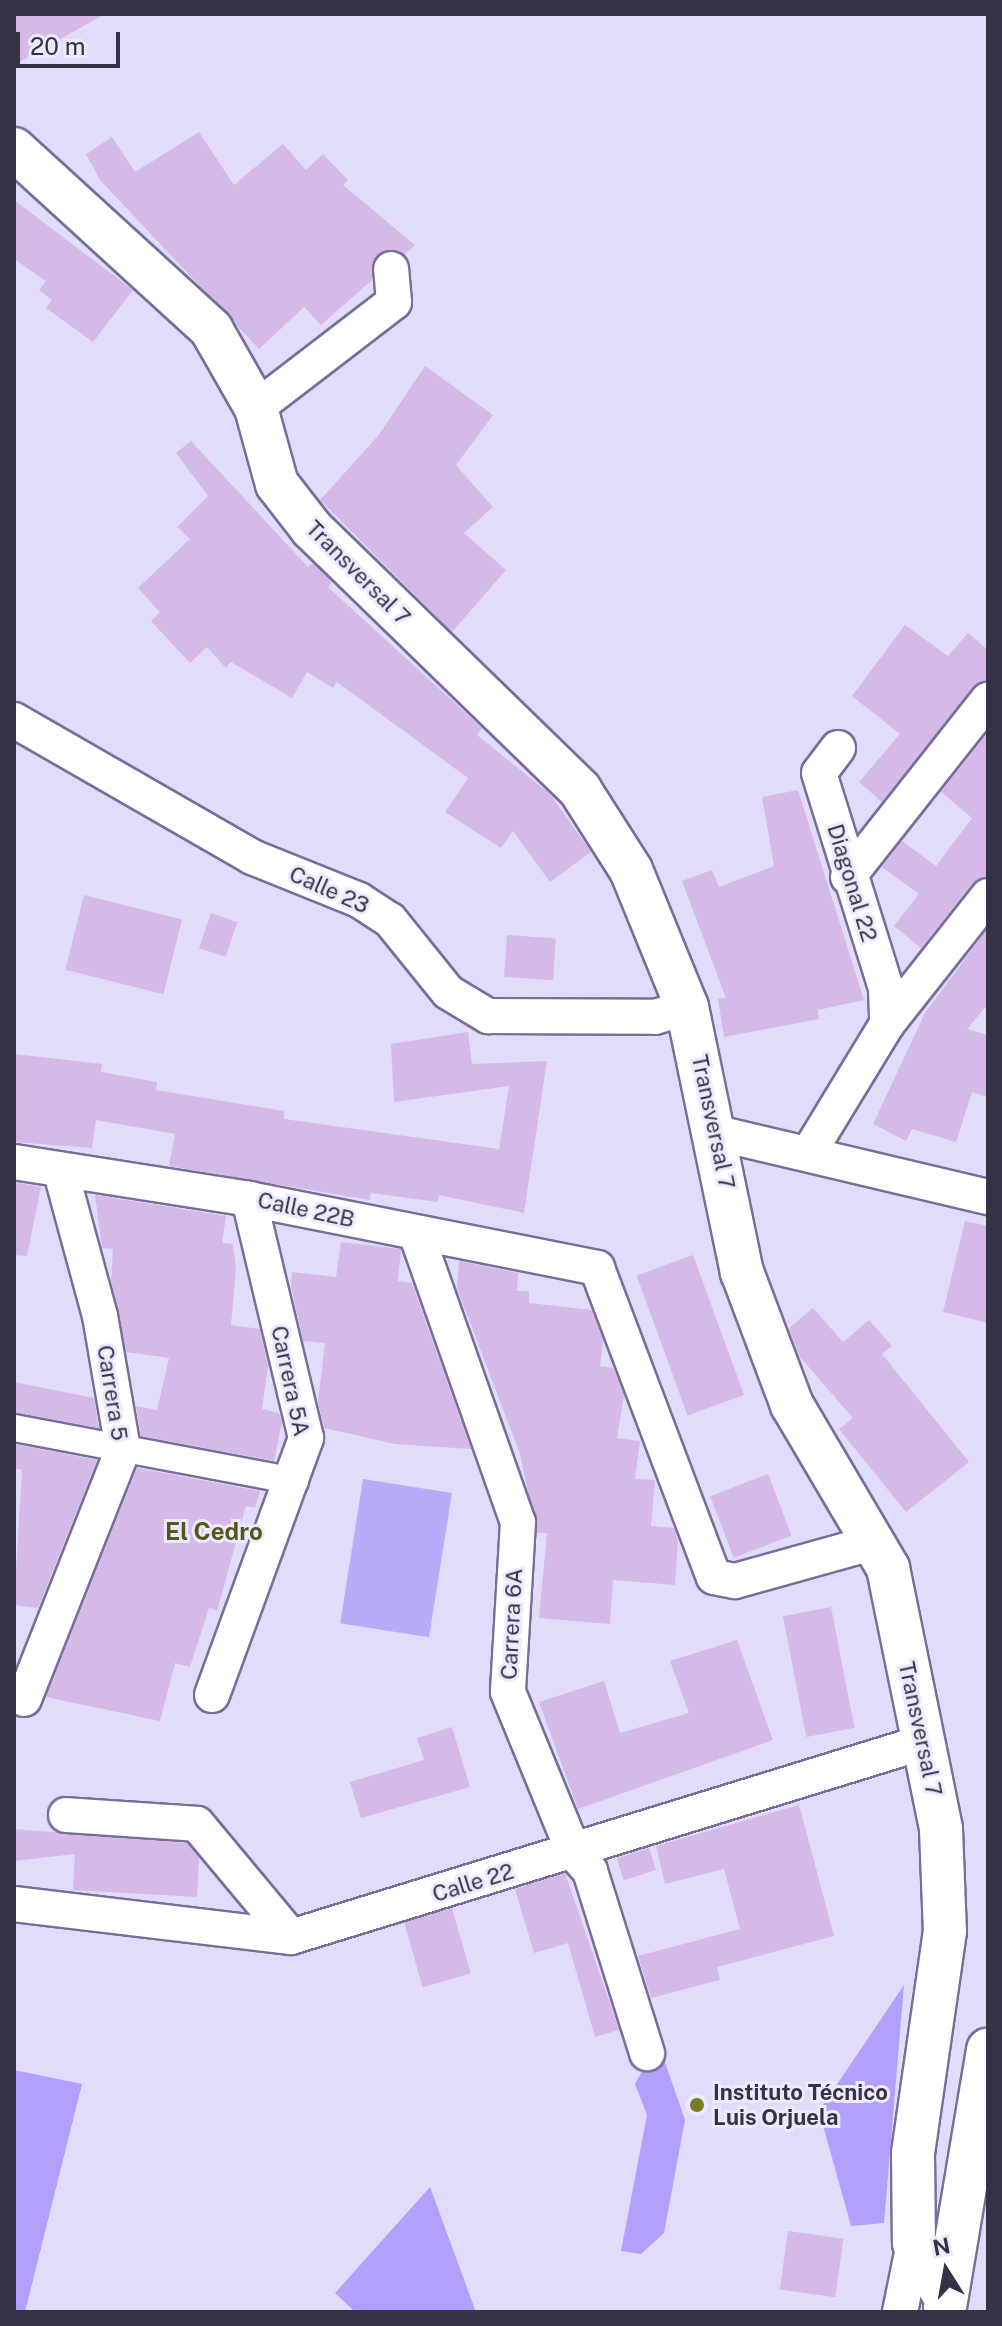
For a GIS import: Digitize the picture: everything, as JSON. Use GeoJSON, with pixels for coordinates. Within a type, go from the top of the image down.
{"type":"FeatureCollection","features":[{"type":"Feature","properties":{"kind":"street","name":"Transversal 7"},"geometry":{"type":"LineString","coordinates":[[14,149],[211,329],[256,408],[277,484],[312,529],[580,790],[631,870],[687,1007],[717,1133],[742,1272],[792,1405],[888,1568],[921,1743],[941,1829],[945,1931],[913,2153],[914,2243],[945,2305]]}},
{"type":"Feature","properties":{"kind":"street"},"geometry":{"type":"LineString","coordinates":[[256,408],[394,302],[391,269]]}},
{"type":"Feature","properties":{"kind":"street"},"geometry":{"type":"LineString","coordinates":[[848,877],[988,700]]}},
{"type":"Feature","properties":{"kind":"street","name":"Calle 23"},"geometry":{"type":"LineString","coordinates":[[14,720],[252,857],[359,900],[390,920],[448,992],[488,1016],[639,1018],[687,1007]]}},
{"type":"Feature","properties":{"kind":"street","name":"Diagonal 22"},"geometry":{"type":"LineString","coordinates":[[838,748],[819,773],[848,877],[886,988],[887,1024]]}},
{"type":"Feature","properties":{"kind":"street"},"geometry":{"type":"LineString","coordinates":[[808,1154],[887,1024],[988,896]]}},
{"type":"Feature","properties":{"kind":"street"},"geometry":{"type":"LineString","coordinates":[[717,1133],[988,1197]]}},
{"type":"Feature","properties":{"kind":"street","name":"Calle 22B"},"geometry":{"type":"LineString","coordinates":[[14,1162],[249,1199],[597,1268],[714,1577],[735,1581],[871,1543]]}},
{"type":"Feature","properties":{"kind":"street","name":"Carrera 5"},"geometry":{"type":"LineString","coordinates":[[24,1699],[123,1449],[100,1316],[60,1169]]}},
{"type":"Feature","properties":{"kind":"street","name":"Carrera 5A"},"geometry":{"type":"LineString","coordinates":[[212,1695],[295,1481],[306,1438],[249,1199]]}},
{"type":"Feature","properties":{"kind":"street","name":"Carrera 6A"},"geometry":{"type":"LineString","coordinates":[[416,1233],[518,1522],[508,1692],[574,1853],[590,1871],[647,2053]]}},
{"type":"Feature","properties":{"kind":"street"},"geometry":{"type":"LineString","coordinates":[[14,1428],[295,1481]]}},
{"type":"Feature","properties":{"kind":"street","name":"Calle 22"},"geometry":{"type":"LineString","coordinates":[[14,1904],[291,1937],[574,1853],[921,1743]]}},
{"type":"Feature","properties":{"kind":"street"},"geometry":{"type":"LineString","coordinates":[[66,1815],[197,1824],[291,1937]]}},
{"type":"Feature","properties":{"kind":"street"},"geometry":{"type":"LineString","coordinates":[[945,2305],[988,2050]]}},
{"type":"Feature","properties":{"kind":"street"},"geometry":{"type":"LineString","coordinates":[[900,2312],[914,2243]]}},
{"type":"Feature","properties":{"kind":"shaded area"},"geometry":{"type":"Polygon","coordinates":[[[363,1479],[452,1493],[429,1637],[340,1623],[363,1479]]]}},
{"type":"Feature","properties":{"kind":"shaded area"},"geometry":{"type":"Polygon","coordinates":[[[904,1985],[884,2223],[851,2226],[819,2111],[904,1985]]]}},
{"type":"Feature","properties":{"kind":"shaded area"},"geometry":{"type":"Polygon","coordinates":[[[658,2042],[685,2120],[664,2233],[641,2254],[621,2251],[647,2115],[635,2084],[658,2042]]]}},
{"type":"Feature","properties":{"kind":"shaded area"},"geometry":{"type":"Polygon","coordinates":[[[14,2070],[82,2084],[25,2312],[14,2312],[14,2070]]]}},
{"type":"Feature","properties":{"kind":"shaded area"},"geometry":{"type":"Polygon","coordinates":[[[430,2187],[476,2312],[355,2312],[335,2293],[430,2187]]]}},
{"type":"Feature","properties":{"kind":"building"},"geometry":{"type":"Polygon","coordinates":[[[14,14],[105,14],[14,65],[14,14]]]}},
{"type":"Feature","properties":{"kind":"building"},"geometry":{"type":"Polygon","coordinates":[[[199,132],[234,185],[283,144],[306,170],[323,154],[348,180],[343,185],[415,245],[404,255],[379,253],[372,280],[321,325],[304,307],[259,349],[100,180],[86,154],[112,137],[135,172],[199,132]]]}},
{"type":"Feature","properties":{"kind":"building"},"geometry":{"type":"Polygon","coordinates":[[[14,200],[133,290],[93,342],[46,308],[52,300],[39,290],[46,281],[14,259],[14,200]]]}},
{"type":"Feature","properties":{"kind":"building"},"geometry":{"type":"Polygon","coordinates":[[[425,366],[493,415],[456,465],[493,507],[464,533],[506,570],[452,632],[320,500],[378,436],[425,366]]]}},
{"type":"Feature","properties":{"kind":"building"},"geometry":{"type":"Polygon","coordinates":[[[191,441],[308,567],[313,563],[332,582],[328,587],[482,728],[477,735],[550,794],[591,852],[550,882],[513,831],[501,848],[445,812],[468,778],[337,682],[333,688],[307,672],[292,698],[231,662],[226,668],[207,647],[190,663],[151,621],[160,612],[138,588],[190,539],[177,527],[208,496],[176,453],[191,441]]]}},
{"type":"Feature","properties":{"kind":"building"},"geometry":{"type":"Polygon","coordinates":[[[905,625],[948,656],[968,633],[988,650],[988,680],[972,688],[882,802],[859,782],[900,734],[852,696],[905,625]]]}},
{"type":"Feature","properties":{"kind":"building"},"geometry":{"type":"Polygon","coordinates":[[[988,732],[988,876],[972,884],[921,948],[894,926],[919,894],[882,867],[902,841],[936,866],[972,818],[941,792],[988,732]]]}},
{"type":"Feature","properties":{"kind":"building"},"geometry":{"type":"Polygon","coordinates":[[[798,790],[864,1000],[818,1010],[819,1019],[724,1037],[718,999],[726,998],[682,881],[712,870],[719,887],[774,866],[762,797],[798,790]]]}},
{"type":"Feature","properties":{"kind":"building"},"geometry":{"type":"Polygon","coordinates":[[[84,895],[182,919],[163,994],[65,970],[84,895]]]}},
{"type":"Feature","properties":{"kind":"building"},"geometry":{"type":"Polygon","coordinates":[[[211,913],[237,922],[225,957],[199,948],[211,913]]]}},
{"type":"Feature","properties":{"kind":"building"},"geometry":{"type":"Polygon","coordinates":[[[988,928],[988,1004],[967,1029],[988,1035],[988,1097],[972,1092],[956,1142],[912,1129],[906,1141],[873,1124],[925,1013],[988,928]]]}},
{"type":"Feature","properties":{"kind":"building"},"geometry":{"type":"Polygon","coordinates":[[[507,935],[556,938],[553,980],[504,977],[507,935]]]}},
{"type":"Feature","properties":{"kind":"building"},"geometry":{"type":"Polygon","coordinates":[[[468,1032],[472,1064],[547,1061],[524,1213],[439,1195],[438,1202],[371,1193],[370,1200],[169,1166],[175,1134],[96,1120],[92,1148],[14,1142],[14,1054],[102,1064],[101,1072],[157,1082],[156,1090],[284,1111],[284,1119],[499,1149],[509,1086],[394,1102],[391,1044],[468,1032]]]}},
{"type":"Feature","properties":{"kind":"building"},"geometry":{"type":"Polygon","coordinates":[[[14,1182],[41,1187],[27,1256],[14,1255],[14,1182]]]}},
{"type":"Feature","properties":{"kind":"building"},"geometry":{"type":"Polygon","coordinates":[[[95,1195],[226,1216],[222,1243],[233,1244],[236,1269],[231,1325],[260,1329],[268,1366],[262,1409],[279,1413],[282,1422],[274,1461],[141,1436],[136,1406],[157,1410],[169,1358],[126,1352],[111,1280],[113,1249],[102,1248],[95,1195]]]}},
{"type":"Feature","properties":{"kind":"building"},"geometry":{"type":"Polygon","coordinates":[[[965,1221],[988,1226],[988,1323],[943,1312],[965,1221]]]}},
{"type":"Feature","properties":{"kind":"building"},"geometry":{"type":"Polygon","coordinates":[[[341,1242],[401,1249],[398,1281],[412,1283],[471,1449],[395,1444],[324,1428],[318,1402],[325,1343],[303,1341],[291,1287],[292,1272],[336,1277],[341,1242]]]}},
{"type":"Feature","properties":{"kind":"building"},"geometry":{"type":"Polygon","coordinates":[[[693,1255],[744,1395],[688,1416],[637,1276],[693,1255]]]}},
{"type":"Feature","properties":{"kind":"building"},"geometry":{"type":"Polygon","coordinates":[[[459,1261],[518,1273],[517,1291],[529,1291],[529,1303],[592,1310],[603,1340],[600,1366],[613,1368],[624,1395],[617,1438],[640,1441],[635,1479],[655,1480],[651,1526],[674,1528],[678,1540],[675,1585],[613,1580],[610,1624],[539,1618],[547,1533],[537,1533],[520,1454],[457,1288],[459,1261]]]}},
{"type":"Feature","properties":{"kind":"building"},"geometry":{"type":"Polygon","coordinates":[[[813,1308],[843,1342],[869,1320],[892,1346],[882,1354],[969,1462],[906,1512],[839,1429],[853,1418],[800,1357],[789,1328],[813,1308]]]}},
{"type":"Feature","properties":{"kind":"building"},"geometry":{"type":"Polygon","coordinates":[[[14,1382],[94,1398],[99,1428],[14,1412],[14,1382]]]}},
{"type":"Feature","properties":{"kind":"building"},"geometry":{"type":"Polygon","coordinates":[[[14,1444],[97,1460],[38,1608],[14,1605],[22,1470],[14,1468],[14,1444]]]}},
{"type":"Feature","properties":{"kind":"building"},"geometry":{"type":"Polygon","coordinates":[[[137,1468],[260,1491],[255,1508],[246,1506],[217,1611],[209,1608],[190,1667],[175,1663],[160,1721],[46,1697],[137,1468]]]}},
{"type":"Feature","properties":{"kind":"building"},"geometry":{"type":"Polygon","coordinates":[[[768,1474],[792,1536],[734,1558],[710,1496],[768,1474]]]}},
{"type":"Feature","properties":{"kind":"building"},"geometry":{"type":"Polygon","coordinates":[[[831,1607],[854,1728],[806,1737],[783,1616],[831,1607]]]}},
{"type":"Feature","properties":{"kind":"building"},"geometry":{"type":"Polygon","coordinates":[[[737,1640],[773,1740],[578,1809],[539,1702],[604,1681],[620,1733],[689,1713],[670,1661],[737,1640]]]}},
{"type":"Feature","properties":{"kind":"building"},"geometry":{"type":"Polygon","coordinates":[[[452,1727],[470,1787],[361,1818],[350,1782],[424,1760],[417,1738],[452,1727]]]}},
{"type":"Feature","properties":{"kind":"building"},"geometry":{"type":"Polygon","coordinates":[[[799,1805],[834,1936],[717,1967],[720,1980],[651,1998],[638,1956],[740,1929],[724,1869],[665,1884],[656,1846],[799,1805]]]}},
{"type":"Feature","properties":{"kind":"building"},"geometry":{"type":"Polygon","coordinates":[[[14,1829],[187,1843],[199,1858],[197,1897],[73,1890],[75,1854],[14,1861],[14,1829]]]}},
{"type":"Feature","properties":{"kind":"building"},"geometry":{"type":"Polygon","coordinates":[[[649,1848],[656,1870],[624,1880],[617,1859],[649,1848]]]}},
{"type":"Feature","properties":{"kind":"building"},"geometry":{"type":"Polygon","coordinates":[[[565,1873],[619,2030],[595,2037],[568,1943],[534,1953],[515,1889],[565,1873]]]}},
{"type":"Feature","properties":{"kind":"building"},"geometry":{"type":"Polygon","coordinates":[[[452,1908],[471,1973],[423,1987],[404,1922],[452,1908]]]}},
{"type":"Feature","properties":{"kind":"building"},"geometry":{"type":"Polygon","coordinates":[[[788,2231],[843,2239],[835,2297],[780,2289],[788,2231]]]}},
{"type":"Feature","properties":{"kind":"place","name":"Instituto Técnico Luis Orjuela"},"geometry":{"type":"Point","coordinates":[697,2105]}},
{"type":"Feature","properties":{"kind":"district","name":"El Cedro"},"geometry":{"type":"Point","coordinates":[214,1532]}}]}
